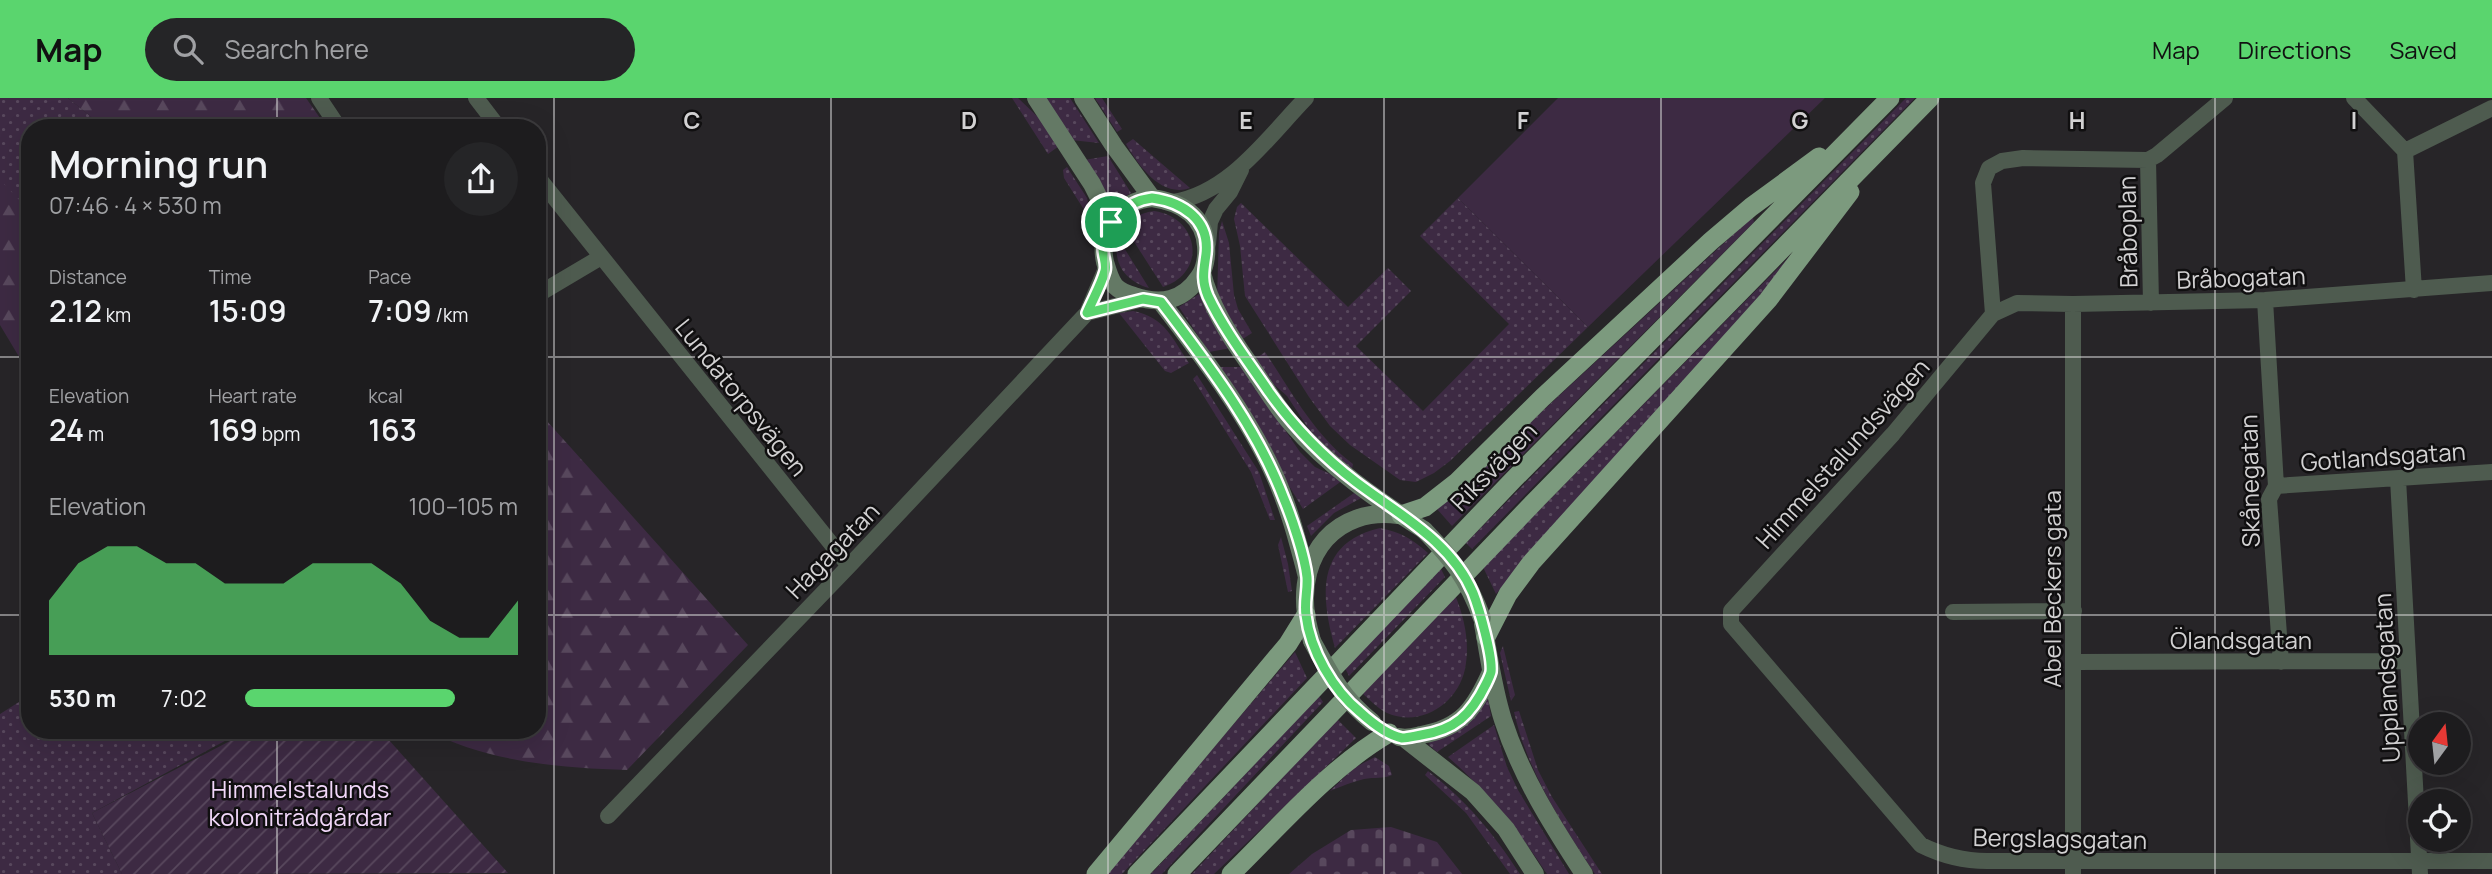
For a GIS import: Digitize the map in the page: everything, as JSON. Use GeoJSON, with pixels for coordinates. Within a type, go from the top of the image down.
{"type":"FeatureCollection","features":[{"type":"Feature","properties":{"kind":"highway","name":"Riksvägen"},"geometry":{"type":"LineString","coordinates":[[1137,874],[1513,480],[1891,98]]}},
{"type":"Feature","properties":{"kind":"highway"},"geometry":{"type":"LineString","coordinates":[[1177,874],[1529,508],[1930,98]]}},
{"type":"Feature","properties":{"kind":"highway"},"geometry":{"type":"LineString","coordinates":[[1401,515],[1425,507],[1457,482],[1542,398],[1711,241],[1751,207],[1868,121]]}},
{"type":"Feature","properties":{"kind":"highway"},"geometry":{"type":"LineString","coordinates":[[1484,628],[1531,563],[1768,300],[1827,225],[1876,151]]}},
{"type":"Feature","properties":{"kind":"highway"},"geometry":{"type":"LineString","coordinates":[[1096,874],[1288,644],[1306,615]]}},
{"type":"Feature","properties":{"kind":"highway"},"geometry":{"type":"LineString","coordinates":[[1231,874],[1359,752],[1396,736]]}},
{"type":"Feature","properties":{"kind":"main road"},"geometry":{"type":"LineString","coordinates":[[1036,98],[1092,184],[1111,222]]}},
{"type":"Feature","properties":{"kind":"main road"},"geometry":{"type":"LineString","coordinates":[[1083,98],[1152,198]]}},
{"type":"Feature","properties":{"kind":"main road"},"geometry":{"type":"LineString","coordinates":[[1152,198],[1173,202],[1190,211],[1206,234],[1207,252],[1202,273],[1193,285],[1171,300],[1161,302],[1125,293],[1114,285],[1106,268],[1103,252],[1104,239],[1111,222],[1119,212],[1140,199],[1152,198]]}},
{"type":"Feature","properties":{"kind":"main road"},"geometry":{"type":"LineString","coordinates":[[1202,273],[1208,295],[1240,350],[1290,421],[1332,462],[1424,530],[1452,559],[1472,590],[1484,628],[1503,720],[1520,764],[1549,821],[1584,874]]}},
{"type":"Feature","properties":{"kind":"main road"},"geometry":{"type":"LineString","coordinates":[[1161,302],[1205,361],[1263,451],[1286,501],[1307,577]]}},
{"type":"Feature","properties":{"kind":"main road"},"geometry":{"type":"LineString","coordinates":[[1401,515],[1378,512],[1359,516],[1338,527],[1319,547],[1307,577],[1306,615],[1312,641],[1337,688],[1357,710],[1474,792],[1506,829],[1535,874]]}},
{"type":"Feature","properties":{"kind":"main road"},"geometry":{"type":"LineString","coordinates":[[1396,736],[1435,733],[1460,722],[1479,699],[1491,672]]}},
{"type":"Feature","properties":{"kind":"street"},"geometry":{"type":"LineString","coordinates":[[320,98],[333,119]]}},
{"type":"Feature","properties":{"kind":"street"},"geometry":{"type":"LineString","coordinates":[[476,98],[492,119]]}},
{"type":"Feature","properties":{"kind":"street"},"geometry":{"type":"LineString","coordinates":[[1173,202],[1202,195],[1215,187],[1245,161],[1306,98]]}},
{"type":"Feature","properties":{"kind":"street"},"geometry":{"type":"LineString","coordinates":[[1993,314],[1983,183],[1989,168],[2002,160],[2023,158],[2148,160],[2225,98]]}},
{"type":"Feature","properties":{"kind":"street"},"geometry":{"type":"LineString","coordinates":[[2354,98],[2405,151],[2414,290]]}},
{"type":"Feature","properties":{"kind":"street"},"geometry":{"type":"LineString","coordinates":[[2405,151],[2492,108]]}},
{"type":"Feature","properties":{"kind":"street","name":"Bråboplan"},"geometry":{"type":"LineString","coordinates":[[2148,160],[2151,303]]}},
{"type":"Feature","properties":{"kind":"street"},"geometry":{"type":"LineString","coordinates":[[1207,252],[1210,222],[1216,209],[1230,192],[1245,161]]}},
{"type":"Feature","properties":{"kind":"street","name":"Lundatorpsvägen"},"geometry":{"type":"LineString","coordinates":[[546,187],[849,566]]}},
{"type":"Feature","properties":{"kind":"street"},"geometry":{"type":"LineString","coordinates":[[546,290],[601,257]]}},
{"type":"Feature","properties":{"kind":"street","name":"Hagagatan"},"geometry":{"type":"LineString","coordinates":[[608,816],[849,566],[1087,313],[1106,268]]}},
{"type":"Feature","properties":{"kind":"street","name":"Bråbogatan"},"geometry":{"type":"LineString","coordinates":[[1993,314],[2017,303],[2265,300],[2492,283]]}},
{"type":"Feature","properties":{"kind":"street"},"geometry":{"type":"LineString","coordinates":[[1087,313],[1143,299]]}},
{"type":"Feature","properties":{"kind":"street","name":"Skånegatan"},"geometry":{"type":"LineString","coordinates":[[2265,300],[2276,486],[2269,499],[2281,662]]}},
{"type":"Feature","properties":{"kind":"street","name":"Abel Beckers gata"},"geometry":{"type":"LineString","coordinates":[[2073,304],[2073,868]]}},
{"type":"Feature","properties":{"kind":"street","name":"Himmelstalundsvägen"},"geometry":{"type":"LineString","coordinates":[[1731,624],[1731,611],[1892,435],[1993,314]]}},
{"type":"Feature","properties":{"kind":"street","name":"Gotlandsgatan"},"geometry":{"type":"LineString","coordinates":[[2276,486],[2492,472]]}},
{"type":"Feature","properties":{"kind":"street","name":"Upplandsgatan"},"geometry":{"type":"LineString","coordinates":[[2398,479],[2420,868]]}},
{"type":"Feature","properties":{"kind":"street"},"geometry":{"type":"LineString","coordinates":[[1953,612],[2074,611]]}},
{"type":"Feature","properties":{"kind":"street","name":"Bergslagsgatan"},"geometry":{"type":"LineString","coordinates":[[1731,624],[1921,845],[1937,853],[1964,861],[2073,868],[2420,868],[2492,861]]}},
{"type":"Feature","properties":{"kind":"street","name":"Ölandsgatan"},"geometry":{"type":"LineString","coordinates":[[2075,662],[2408,661]]}},
{"type":"Feature","properties":{"kind":"green space"},"geometry":{"type":"Polygon","coordinates":[[[0,98],[68,98],[94,119],[21,119],[21,210],[0,188],[0,98]]]}},
{"type":"Feature","properties":{"kind":"green space"},"geometry":{"type":"Polygon","coordinates":[[[68,98],[306,98],[321,119],[94,119],[68,98]]]}},
{"type":"Feature","properties":{"kind":"green space"},"geometry":{"type":"Polygon","coordinates":[[[1012,98],[1018,98],[1041,120],[1059,146],[1048,154],[1012,98]]]}},
{"type":"Feature","properties":{"kind":"green space"},"geometry":{"type":"Polygon","coordinates":[[[1044,98],[1070,98],[1099,143],[1071,140],[1044,98]]]}},
{"type":"Feature","properties":{"kind":"green space"},"geometry":{"type":"Polygon","coordinates":[[[1095,98],[1102,98],[1122,129],[1117,132],[1095,98]]]}},
{"type":"Feature","properties":{"kind":"green space"},"geometry":{"type":"Polygon","coordinates":[[[1558,98],[1825,98],[1588,327],[1458,198],[1558,98]]]}},
{"type":"Feature","properties":{"kind":"green space"},"geometry":{"type":"Polygon","coordinates":[[[1906,98],[1915,98],[1472,549],[1466,543],[1906,98]]]}},
{"type":"Feature","properties":{"kind":"green space"},"geometry":{"type":"Polygon","coordinates":[[[1133,139],[1190,188],[1170,188],[1152,178],[1137,162],[1126,144],[1133,139]]]}},
{"type":"Feature","properties":{"kind":"green space"},"geometry":{"type":"Polygon","coordinates":[[[1108,156],[1131,193],[1111,206],[1084,160],[1108,156]]]}},
{"type":"Feature","properties":{"kind":"green space"},"geometry":{"type":"Polygon","coordinates":[[[1067,167],[1087,198],[1093,224],[1064,178],[1063,170],[1067,167]]]}},
{"type":"Feature","properties":{"kind":"green space"},"geometry":{"type":"Polygon","coordinates":[[[0,180],[21,202],[21,360],[0,325],[0,180]]]}},
{"type":"Feature","properties":{"kind":"green space"},"geometry":{"type":"Polygon","coordinates":[[[1458,198],[1588,327],[1450,461],[1416,482],[1400,480],[1350,445],[1330,426],[1309,397],[1245,296],[1240,246],[1234,219],[1241,203],[1348,307],[1388,268],[1411,291],[1356,346],[1423,411],[1509,324],[1420,236],[1458,198]]]}},
{"type":"Feature","properties":{"kind":"green space"},"geometry":{"type":"Polygon","coordinates":[[[1154,211],[1169,215],[1181,223],[1192,246],[1192,258],[1187,270],[1177,280],[1163,287],[1124,226],[1138,216],[1154,211]]]}},
{"type":"Feature","properties":{"kind":"green space"},"geometry":{"type":"Polygon","coordinates":[[[1751,218],[1754,222],[1452,526],[1437,509],[1751,218]]]}},
{"type":"Feature","properties":{"kind":"green space"},"geometry":{"type":"Polygon","coordinates":[[[1222,221],[1229,243],[1234,295],[1238,309],[1252,333],[1241,340],[1217,299],[1219,232],[1222,221]]]}},
{"type":"Feature","properties":{"kind":"green space"},"geometry":{"type":"Polygon","coordinates":[[[1118,238],[1149,288],[1133,281],[1122,270],[1117,255],[1118,238]]]}},
{"type":"Feature","properties":{"kind":"green space"},"geometry":{"type":"Polygon","coordinates":[[[1788,258],[1793,258],[1496,594],[1483,567],[1788,258]]]}},
{"type":"Feature","properties":{"kind":"green space"},"geometry":{"type":"Polygon","coordinates":[[[1199,294],[1231,348],[1209,352],[1179,307],[1199,294]]]}},
{"type":"Feature","properties":{"kind":"green space"},"geometry":{"type":"Polygon","coordinates":[[[1133,311],[1160,323],[1189,363],[1171,373],[1165,371],[1119,313],[1133,311]]]}},
{"type":"Feature","properties":{"kind":"green space"},"geometry":{"type":"Polygon","coordinates":[[[1265,352],[1315,427],[1353,464],[1352,469],[1314,437],[1287,396],[1269,380],[1254,360],[1265,352]]]}},
{"type":"Feature","properties":{"kind":"green space"},"geometry":{"type":"Polygon","coordinates":[[[1217,367],[1242,367],[1300,452],[1315,467],[1343,480],[1303,509],[1217,367]]]}},
{"type":"Feature","properties":{"kind":"green space"},"geometry":{"type":"Polygon","coordinates":[[[1197,375],[1259,472],[1275,520],[1270,520],[1251,472],[1193,379],[1197,375]]]}},
{"type":"Feature","properties":{"kind":"green space"},"geometry":{"type":"Polygon","coordinates":[[[546,420],[748,645],[627,770],[524,761],[446,739],[546,739],[546,420]]]}},
{"type":"Feature","properties":{"kind":"green space"},"geometry":{"type":"Polygon","coordinates":[[[1357,491],[1363,497],[1334,513],[1311,536],[1307,526],[1357,491]]]}},
{"type":"Feature","properties":{"kind":"green space"},"geometry":{"type":"Polygon","coordinates":[[[1380,528],[1406,537],[1428,553],[1335,648],[1327,609],[1328,574],[1334,559],[1344,546],[1359,535],[1380,528]]]}},
{"type":"Feature","properties":{"kind":"green space"},"geometry":{"type":"Polygon","coordinates":[[[1281,537],[1292,591],[1288,592],[1278,545],[1281,537]]]}},
{"type":"Feature","properties":{"kind":"green space"},"geometry":{"type":"Polygon","coordinates":[[[1441,569],[1445,577],[1349,676],[1345,668],[1441,569]]]}},
{"type":"Feature","properties":{"kind":"green space"},"geometry":{"type":"Polygon","coordinates":[[[1455,595],[1464,622],[1467,650],[1465,669],[1455,692],[1446,702],[1425,715],[1400,717],[1383,711],[1362,693],[1455,595]]]}},
{"type":"Feature","properties":{"kind":"green space"},"geometry":{"type":"Polygon","coordinates":[[[1503,646],[1515,695],[1511,701],[1500,653],[1503,646]]]}},
{"type":"Feature","properties":{"kind":"green space"},"geometry":{"type":"Polygon","coordinates":[[[1295,652],[1307,678],[1122,874],[1106,874],[1295,652]]]}},
{"type":"Feature","properties":{"kind":"green space"},"geometry":{"type":"Polygon","coordinates":[[[1319,696],[1323,702],[1162,874],[1151,874],[1319,696]]]}},
{"type":"Feature","properties":{"kind":"green space"},"geometry":{"type":"Polygon","coordinates":[[[1484,697],[1488,699],[1491,716],[1437,752],[1429,745],[1430,742],[1484,697]]]}},
{"type":"Feature","properties":{"kind":"green space"},"geometry":{"type":"Polygon","coordinates":[[[21,701],[21,739],[228,739],[92,813],[122,874],[0,874],[0,714],[21,701]]]}},
{"type":"Feature","properties":{"kind":"green space"},"geometry":{"type":"Polygon","coordinates":[[[1519,711],[1538,770],[1552,797],[1602,874],[1595,874],[1547,796],[1520,734],[1514,712],[1519,711]]]}},
{"type":"Feature","properties":{"kind":"green space"},"geometry":{"type":"Polygon","coordinates":[[[1337,719],[1356,738],[1214,874],[1192,874],[1337,719]]]}},
{"type":"Feature","properties":{"kind":"green space"},"geometry":{"type":"Polygon","coordinates":[[[1494,725],[1507,767],[1518,790],[1569,874],[1547,874],[1502,812],[1448,757],[1494,725]]]}},
{"type":"Feature","properties":{"kind":"green space","name":"Himmelstalunds koloniträdgårdar"},"geometry":{"type":"Polygon","coordinates":[[[234,739],[388,739],[508,873],[122,874],[92,813],[234,739]]]}},
{"type":"Feature","properties":{"kind":"green space"},"geometry":{"type":"Polygon","coordinates":[[[1375,757],[1389,766],[1392,775],[1364,779],[1330,791],[1354,768],[1375,757]]]}},
{"type":"Feature","properties":{"kind":"green space"},"geometry":{"type":"Polygon","coordinates":[[[1428,771],[1478,818],[1520,874],[1510,874],[1466,813],[1425,775],[1428,771]]]}},
{"type":"Feature","properties":{"kind":"green space"},"geometry":{"type":"Polygon","coordinates":[[[1391,827],[1437,842],[1462,874],[1289,874],[1312,854],[1351,830],[1391,827]]]}},
{"type":"Feature","properties":{"kind":"route"},"geometry":{"type":"LineString","coordinates":[[1140,199],[1167,200],[1190,211],[1206,234],[1207,252],[1202,273],[1208,295],[1240,350],[1290,421],[1311,444],[1354,480],[1424,530],[1452,559],[1472,590],[1482,618],[1491,672],[1479,699],[1460,722],[1435,733],[1404,738],[1389,733],[1372,722],[1337,688],[1312,641],[1306,615],[1307,577],[1286,501],[1263,451],[1205,361],[1161,302],[1143,299],[1087,313],[1106,268],[1104,239],[1111,222],[1119,212],[1140,199]]}}]}
